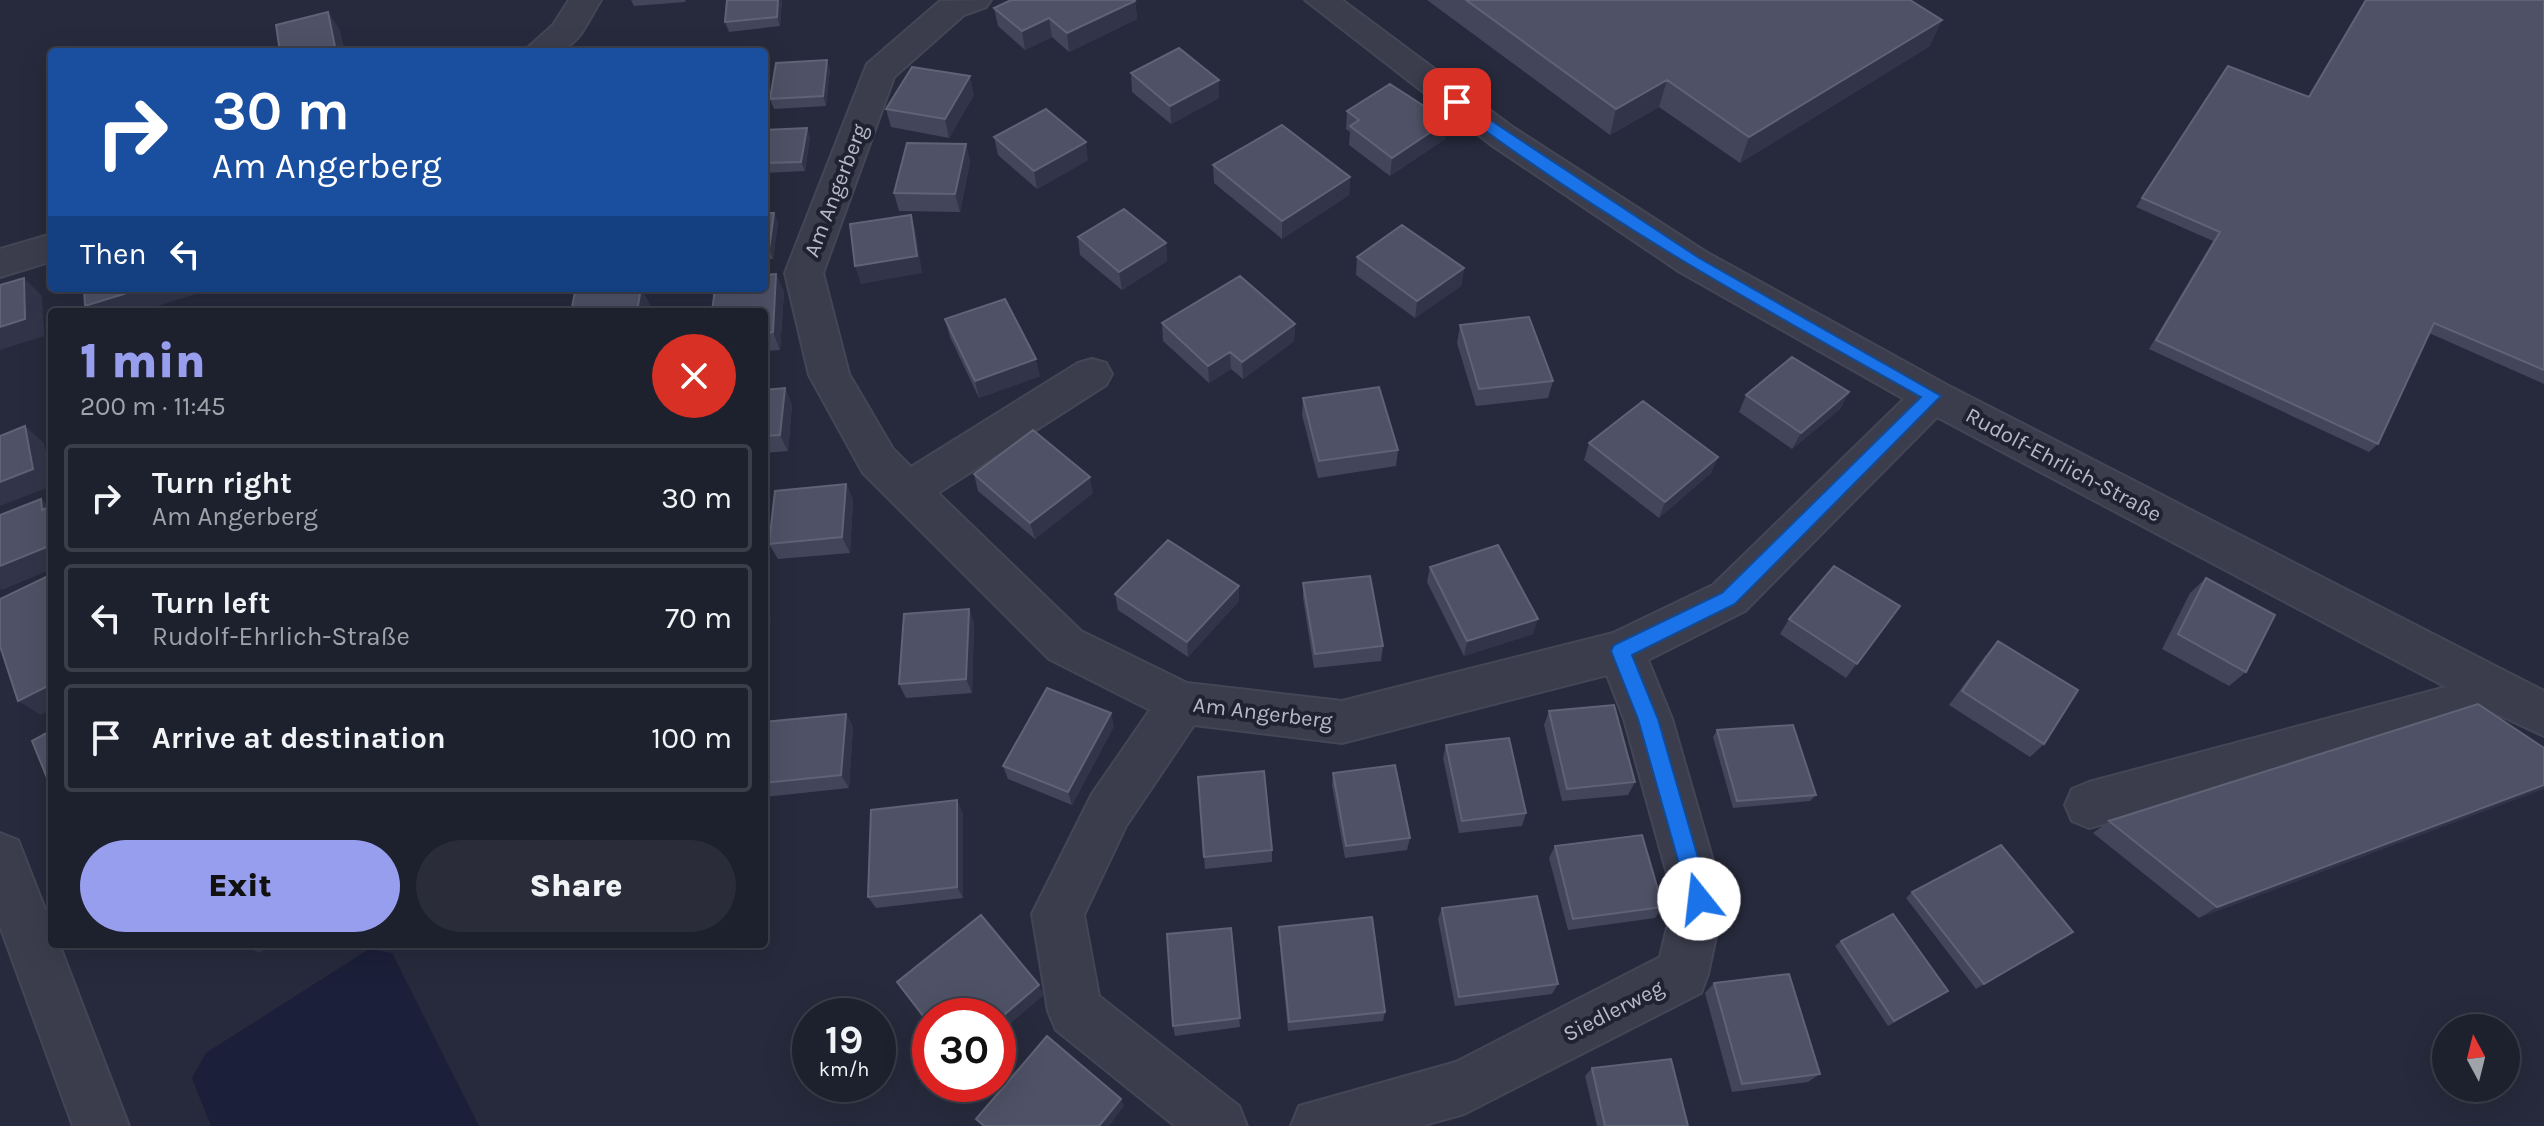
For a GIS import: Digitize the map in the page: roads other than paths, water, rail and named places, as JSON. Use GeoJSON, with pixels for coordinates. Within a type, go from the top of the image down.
{"type":"FeatureCollection","features":[{"type":"Feature","properties":{"kind":"street"},"geometry":{"type":"LineString","coordinates":[[545,48],[565,32],[585,0]]}},
{"type":"Feature","properties":{"kind":"street","name":"Am Angerberg"},"geometry":{"type":"LineString","coordinates":[[975,0],[952,8],[879,72],[804,273],[829,375],[878,461],[1065,645],[1182,703],[1342,722],[1621,651],[1729,598],[1933,396]]}},
{"type":"Feature","properties":{"kind":"street","name":"Rudolf-Ehrlich-Straße"},"geometry":{"type":"LineString","coordinates":[[1321,0],[1502,136],[1693,262],[1933,396],[2544,715]]}},
{"type":"Feature","properties":{"kind":"street"},"geometry":{"type":"LineString","coordinates":[[0,263],[48,248]]}},
{"type":"Feature","properties":{"kind":"street"},"geometry":{"type":"LineString","coordinates":[[907,491],[1092,374]]}},
{"type":"Feature","properties":{"kind":"street","name":"Siedlerweg"},"geometry":{"type":"LineString","coordinates":[[1319,1126],[1464,1087],[1682,974],[1699,899],[1648,719],[1621,651]]}},
{"type":"Feature","properties":{"kind":"street"},"geometry":{"type":"LineString","coordinates":[[2089,805],[2502,693]]}},
{"type":"Feature","properties":{"kind":"street"},"geometry":{"type":"LineString","coordinates":[[1182,703],[1109,810],[1058,914],[1075,1011],[1219,1126]]}},
{"type":"Feature","properties":{"kind":"street"},"geometry":{"type":"LineString","coordinates":[[0,857],[101,1126]]}},
{"type":"Feature","properties":{"kind":"water"},"geometry":{"type":"Polygon","coordinates":[[[369,949],[392,953],[479,1126],[211,1126],[192,1078],[206,1053],[369,949]]]}}]}
